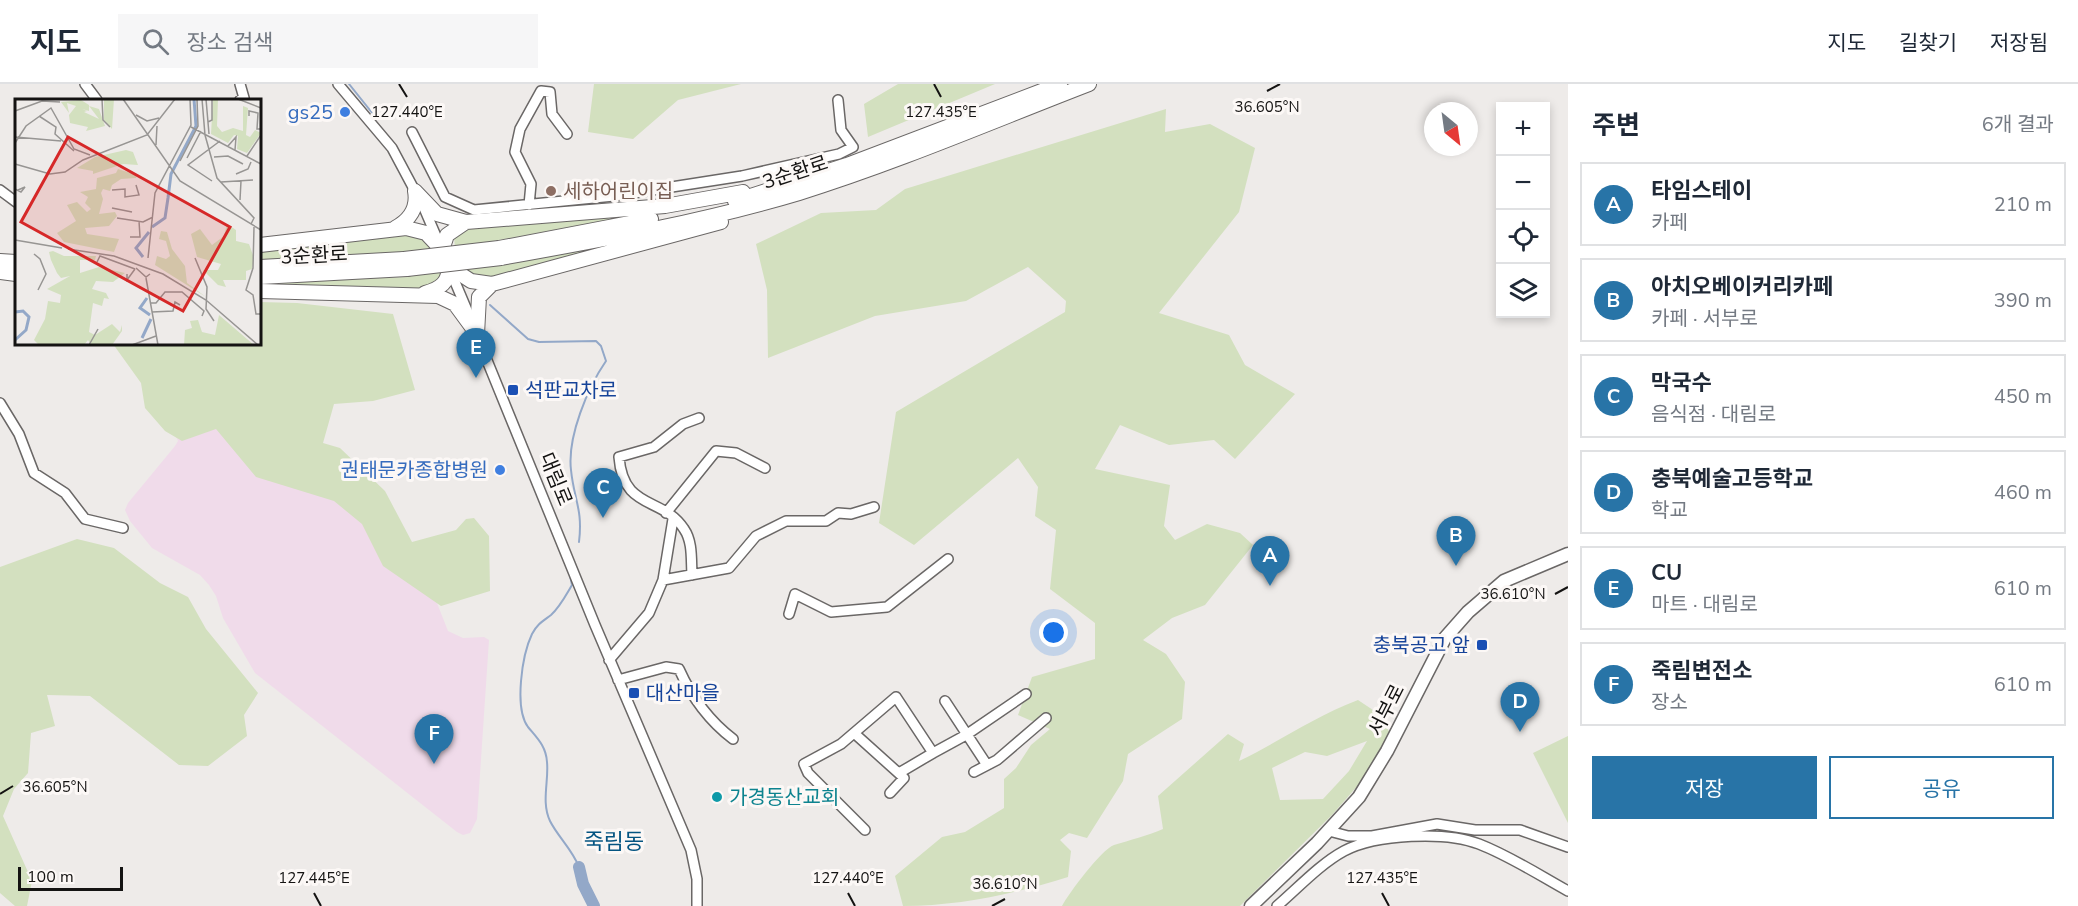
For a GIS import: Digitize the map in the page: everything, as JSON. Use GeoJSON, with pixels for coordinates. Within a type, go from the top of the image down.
{"type":"FeatureCollection","features":[{"type":"Feature","properties":{"kind":"highway","name":"3순환로"},"geometry":{"type":"LineString","coordinates":[[500,253],[716,206],[821,174],[1060,84]]}},
{"type":"Feature","properties":{"kind":"highway","name":"3순환로"},"geometry":{"type":"LineString","coordinates":[[500,253],[726,212],[844,177],[1089,84]]}},
{"type":"Feature","properties":{"kind":"highway"},"geometry":{"type":"LineString","coordinates":[[415,190],[437,214],[466,222],[700,201],[821,174]]}},
{"type":"Feature","properties":{"kind":"highway"},"geometry":{"type":"LineString","coordinates":[[448,266],[471,281],[492,284],[705,227],[844,177]]}},
{"type":"Feature","properties":{"kind":"highway"},"geometry":{"type":"LineString","coordinates":[[393,229],[405,222],[411,214],[416,200],[415,190]]}},
{"type":"Feature","properties":{"kind":"highway"},"geometry":{"type":"LineString","coordinates":[[261,245],[393,229],[422,231],[442,250],[447,236],[466,222]]}},
{"type":"Feature","properties":{"kind":"highway"},"geometry":{"type":"LineString","coordinates":[[406,264],[500,253]]}},
{"type":"Feature","properties":{"kind":"highway"},"geometry":{"type":"LineString","coordinates":[[0,261],[15,262]]}},
{"type":"Feature","properties":{"kind":"highway","name":"3순환로"},"geometry":{"type":"LineString","coordinates":[[261,267],[406,264]]}},
{"type":"Feature","properties":{"kind":"highway","name":"3순환로"},"geometry":{"type":"LineString","coordinates":[[261,277],[406,264]]}},
{"type":"Feature","properties":{"kind":"highway"},"geometry":{"type":"LineString","coordinates":[[421,294],[443,285],[448,276],[448,266]]}},
{"type":"Feature","properties":{"kind":"highway"},"geometry":{"type":"LineString","coordinates":[[0,272],[15,273]]}},
{"type":"Feature","properties":{"kind":"highway"},"geometry":{"type":"LineString","coordinates":[[477,334],[479,297],[492,284]]}},
{"type":"Feature","properties":{"kind":"highway"},"geometry":{"type":"LineString","coordinates":[[261,291],[421,294],[441,297],[452,302],[477,334]]}},
{"type":"Feature","properties":{"kind":"main road","name":"서부로"},"geometry":{"type":"LineString","coordinates":[[1251,906],[1329,831],[1359,797],[1372,777],[1445,638],[1474,605],[1504,580],[1568,554]]}},
{"type":"Feature","properties":{"kind":"street"},"geometry":{"type":"LineString","coordinates":[[86,84],[96,99]]}},
{"type":"Feature","properties":{"kind":"street"},"geometry":{"type":"LineString","coordinates":[[240,84],[244,98],[242,99]]}},
{"type":"Feature","properties":{"kind":"street","name":"대림로"},"geometry":{"type":"LineString","coordinates":[[338,84],[392,148],[415,190],[442,250],[609,660],[691,850],[697,879],[697,906]]}},
{"type":"Feature","properties":{"kind":"street"},"geometry":{"type":"LineString","coordinates":[[529,205],[531,184],[515,153],[520,129],[542,91],[550,92],[552,114],[567,134]]}},
{"type":"Feature","properties":{"kind":"street"},"geometry":{"type":"LineString","coordinates":[[412,132],[445,197],[474,210],[614,196],[742,176],[839,154],[853,147],[841,130],[838,100]]}},
{"type":"Feature","properties":{"kind":"street"},"geometry":{"type":"LineString","coordinates":[[0,190],[15,201]]}},
{"type":"Feature","properties":{"kind":"street"},"geometry":{"type":"LineString","coordinates":[[0,402],[19,434],[33,474],[65,493],[85,519],[123,528]]}},
{"type":"Feature","properties":{"kind":"street"},"geometry":{"type":"LineString","coordinates":[[692,575],[690,541],[684,527],[631,493],[620,470],[619,457],[654,447],[683,424],[699,418]]}},
{"type":"Feature","properties":{"kind":"street"},"geometry":{"type":"LineString","coordinates":[[609,660],[649,613],[663,580],[670,516],[716,451],[736,453],[765,468]]}},
{"type":"Feature","properties":{"kind":"street"},"geometry":{"type":"LineString","coordinates":[[663,580],[729,568],[756,536],[786,521],[826,521],[838,513],[851,514],[874,507]]}},
{"type":"Feature","properties":{"kind":"street"},"geometry":{"type":"LineString","coordinates":[[789,614],[795,594],[831,612],[887,607],[948,559]]}},
{"type":"Feature","properties":{"kind":"street"},"geometry":{"type":"LineString","coordinates":[[618,680],[666,668],[679,669],[689,691],[714,725],[733,739]]}},
{"type":"Feature","properties":{"kind":"street"},"geometry":{"type":"LineString","coordinates":[[899,773],[966,735],[1026,694]]}},
{"type":"Feature","properties":{"kind":"street"},"geometry":{"type":"LineString","coordinates":[[865,830],[808,773],[804,764],[841,744],[896,697],[933,753]]}},
{"type":"Feature","properties":{"kind":"street"},"geometry":{"type":"LineString","coordinates":[[945,702],[987,765]]}},
{"type":"Feature","properties":{"kind":"street"},"geometry":{"type":"LineString","coordinates":[[974,772],[987,765],[1046,718]]}},
{"type":"Feature","properties":{"kind":"street"},"geometry":{"type":"LineString","coordinates":[[854,733],[904,778],[890,793]]}},
{"type":"Feature","properties":{"kind":"street"},"geometry":{"type":"LineString","coordinates":[[1277,906],[1344,851],[1437,824],[1475,830],[1520,830],[1568,848]]}},
{"type":"Feature","properties":{"kind":"street"},"geometry":{"type":"LineString","coordinates":[[1329,831],[1348,836],[1410,833],[1478,843],[1568,891]]}},
{"type":"Feature","properties":{"kind":"shaded area"},"geometry":{"type":"Polygon","coordinates":[[[209,373],[362,489],[435,598],[448,631],[463,638],[484,637],[489,640],[477,819],[470,833],[463,835],[457,832],[255,673],[223,618],[216,596],[209,585],[200,575],[152,548],[130,521],[125,510],[128,503],[175,446],[178,441],[175,434],[209,373]]]}},
{"type":"Feature","properties":{"kind":"green space"},"geometry":{"type":"Polygon","coordinates":[[[594,84],[741,84],[678,100],[633,139],[588,132],[594,84]]]}},
{"type":"Feature","properties":{"kind":"green space"},"geometry":{"type":"Polygon","coordinates":[[[898,84],[995,84],[868,137],[864,104],[898,84]]]}},
{"type":"Feature","properties":{"kind":"green space"},"geometry":{"type":"Polygon","coordinates":[[[1166,109],[1165,132],[1210,124],[1255,148],[1239,212],[1159,313],[1229,335],[1245,365],[1295,394],[1235,459],[1214,440],[1169,445],[1120,425],[1095,469],[1170,485],[1164,526],[1175,540],[1207,524],[1240,533],[1253,545],[1205,605],[1172,618],[1143,640],[1166,654],[1185,682],[1182,719],[1128,754],[1123,781],[1087,838],[1069,833],[1060,840],[1071,851],[1068,877],[987,898],[945,904],[903,906],[895,876],[942,837],[965,832],[1004,808],[1004,779],[1016,768],[1031,745],[1050,729],[1018,715],[1032,677],[1095,659],[1095,623],[1050,589],[1056,530],[1035,516],[1038,487],[1018,458],[914,545],[879,523],[896,412],[1065,312],[1066,301],[1028,267],[966,301],[875,316],[768,358],[767,290],[756,244],[821,213],[876,210],[905,189],[1166,109]]]}},
{"type":"Feature","properties":{"kind":"green space"},"geometry":{"type":"Polygon","coordinates":[[[679,207],[472,245],[478,268],[688,227],[492,280],[467,274],[455,249],[454,236],[463,228],[679,207]]]}},
{"type":"Feature","properties":{"kind":"green space"},"geometry":{"type":"Polygon","coordinates":[[[390,233],[418,234],[430,245],[443,275],[430,289],[261,287],[261,281],[409,277],[404,254],[261,262],[261,249],[390,233]]]}},
{"type":"Feature","properties":{"kind":"green space"},"geometry":{"type":"Polygon","coordinates":[[[261,302],[297,303],[393,314],[415,390],[373,401],[334,404],[323,443],[340,448],[385,491],[412,542],[456,530],[466,519],[474,518],[489,536],[490,591],[441,606],[383,566],[362,524],[334,501],[256,477],[216,429],[182,441],[165,431],[145,408],[141,383],[114,345],[261,345],[261,302]]]}},
{"type":"Feature","properties":{"kind":"green space"},"geometry":{"type":"Polygon","coordinates":[[[77,539],[114,548],[160,583],[188,597],[206,629],[258,693],[244,715],[247,736],[208,766],[179,765],[90,696],[47,695],[55,726],[31,733],[28,773],[14,789],[3,816],[32,881],[27,906],[15,906],[0,893],[0,567],[77,539]]]}},
{"type":"Feature","properties":{"kind":"green space"},"geometry":{"type":"Polygon","coordinates":[[[1358,700],[1379,714],[1390,733],[1367,775],[1332,815],[1240,906],[1062,906],[1086,872],[1108,849],[1163,829],[1158,796],[1228,734],[1244,744],[1239,761],[1342,706],[1358,700]],[[1367,741],[1327,756],[1305,752],[1272,768],[1280,800],[1323,799],[1349,771],[1367,741]]]}},
{"type":"Feature","properties":{"kind":"green space"},"geometry":{"type":"Polygon","coordinates":[[[1568,736],[1568,823],[1533,753],[1568,736]]]}},
{"type":"Feature","properties":{"kind":"waterway"},"geometry":{"type":"LineString","coordinates":[[349,84],[377,119]]}},
{"type":"Feature","properties":{"kind":"waterway"},"geometry":{"type":"LineString","coordinates":[[490,305],[528,339],[539,342],[596,341],[601,346],[606,361],[586,398],[572,443],[571,470],[580,521],[579,542]]}},
{"type":"Feature","properties":{"kind":"waterway"},"geometry":{"type":"LineString","coordinates":[[570,575],[572,585],[563,601],[538,625],[528,643],[520,695],[521,707],[528,727],[545,751],[547,814],[579,867]]}},
{"type":"Feature","properties":{"kind":"waterway"},"geometry":{"type":"LineString","coordinates":[[579,867],[583,884],[594,906]]}},
{"type":"Feature","properties":{"kind":"place","name":"gs25"},"geometry":{"type":"Point","coordinates":[345,112]}},
{"type":"Feature","properties":{"kind":"place","name":"세하어린이집"},"geometry":{"type":"Point","coordinates":[551,191]}},
{"type":"Feature","properties":{"kind":"place","name":"CU"},"geometry":{"type":"Point","coordinates":[476,378]}},
{"type":"Feature","properties":{"kind":"place","name":"석판교차로"},"geometry":{"type":"Point","coordinates":[513,390]}},
{"type":"Feature","properties":{"kind":"place","name":"권태문카종합병원"},"geometry":{"type":"Point","coordinates":[500,470]}},
{"type":"Feature","properties":{"kind":"place","name":"막국수"},"geometry":{"type":"Point","coordinates":[603,518]}},
{"type":"Feature","properties":{"kind":"place","name":"아치오베이커리카페"},"geometry":{"type":"Point","coordinates":[1456,566]}},
{"type":"Feature","properties":{"kind":"place","name":"타임스테이"},"geometry":{"type":"Point","coordinates":[1270,586]}},
{"type":"Feature","properties":{"kind":"place","name":"충북공고 앞"},"geometry":{"type":"Point","coordinates":[1482,645]}},
{"type":"Feature","properties":{"kind":"place","name":"대산마을"},"geometry":{"type":"Point","coordinates":[634,693]}},
{"type":"Feature","properties":{"kind":"place","name":"충북예술고등학교"},"geometry":{"type":"Point","coordinates":[1520,732]}},
{"type":"Feature","properties":{"kind":"place","name":"죽림변전소"},"geometry":{"type":"Point","coordinates":[434,764]}},
{"type":"Feature","properties":{"kind":"place","name":"가경동산교회"},"geometry":{"type":"Point","coordinates":[717,797]}},
{"type":"Feature","properties":{"kind":"district","name":"죽림동"},"geometry":{"type":"Point","coordinates":[614,841]}}]}
